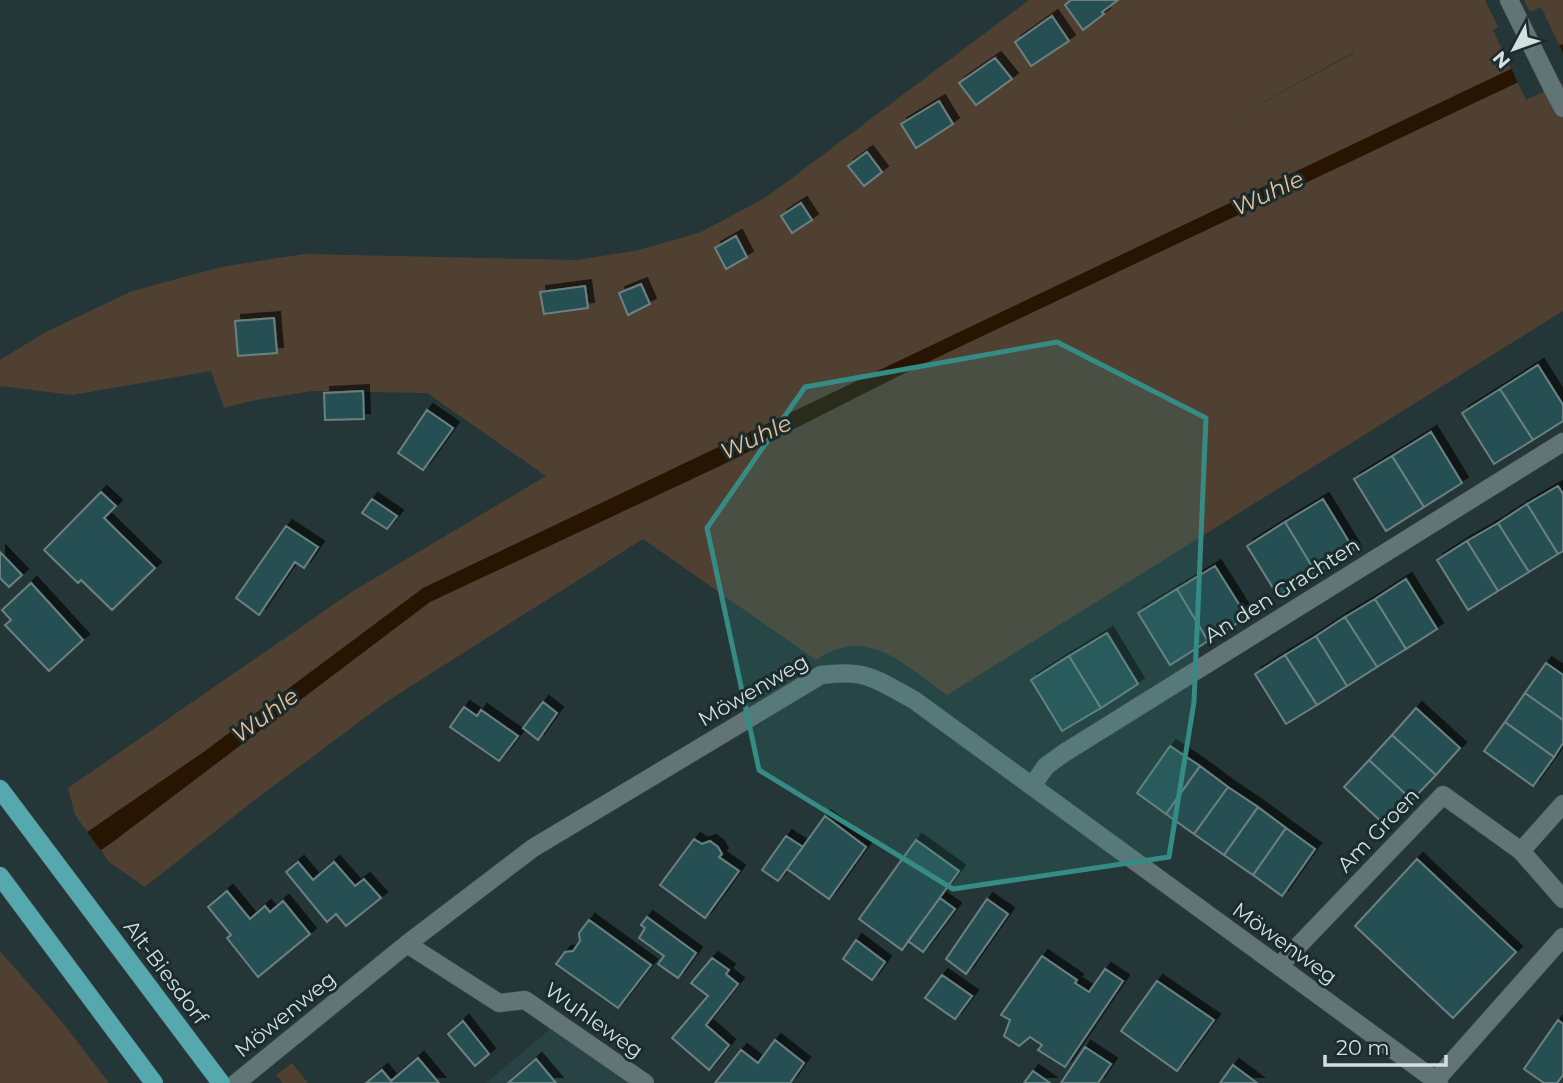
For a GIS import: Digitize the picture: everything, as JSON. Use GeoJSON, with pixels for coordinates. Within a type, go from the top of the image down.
{"type":"FeatureCollection","features":[{"type":"Feature","properties":{"kind":"main road","name":"Alt-Biesdorf"},"geometry":{"type":"LineString","coordinates":[[0,789],[221,1083]]}},
{"type":"Feature","properties":{"kind":"main road"},"geometry":{"type":"LineString","coordinates":[[0,876],[154,1083]]}},
{"type":"Feature","properties":{"kind":"street"},"geometry":{"type":"LineString","coordinates":[[1509,0],[1563,108]]}},
{"type":"Feature","properties":{"kind":"street","name":"An den Grachten"},"geometry":{"type":"LineString","coordinates":[[1032,786],[1046,766],[1064,753],[1563,442]]}},
{"type":"Feature","properties":{"kind":"street","name":"Möwenweg"},"geometry":{"type":"LineString","coordinates":[[236,1083],[407,944],[533,848],[821,675],[847,672],[866,674],[914,700],[1438,1082]]}},
{"type":"Feature","properties":{"kind":"street","name":"Am Groen"},"geometry":{"type":"LineString","coordinates":[[1279,966],[1443,795],[1521,851],[1563,899]]}},
{"type":"Feature","properties":{"kind":"street"},"geometry":{"type":"LineString","coordinates":[[1521,851],[1563,804]]}},
{"type":"Feature","properties":{"kind":"street"},"geometry":{"type":"LineString","coordinates":[[1438,1082],[1563,937]]}},
{"type":"Feature","properties":{"kind":"street","name":"Wuhleweg"},"geometry":{"type":"LineString","coordinates":[[407,944],[499,1003],[525,1000],[645,1083]]}},
{"type":"Feature","properties":{"kind":"highlighted area"},"geometry":{"type":"Polygon","coordinates":[[[1057,342],[1206,418],[1194,702],[1169,857],[953,889],[759,770],[707,528],[805,387],[1057,342]]]}},
{"type":"Feature","properties":{"kind":"shaded area"},"geometry":{"type":"Polygon","coordinates":[[[1029,0],[1485,0],[1498,27],[1493,30],[1526,100],[1563,83],[1563,311],[947,695],[901,662],[869,648],[852,646],[835,650],[816,660],[643,539],[386,702],[252,802],[145,887],[109,862],[75,815],[68,788],[353,591],[546,476],[427,393],[312,391],[224,408],[211,371],[72,395],[0,386],[0,360],[44,333],[132,291],[221,267],[304,254],[577,260],[639,250],[701,232],[768,196],[1029,0]],[[1354,52],[1207,133],[1354,53],[1354,52]]]}},
{"type":"Feature","properties":{"kind":"shaded area"},"geometry":{"type":"Polygon","coordinates":[[[1524,0],[1563,0],[1563,53],[1541,7],[1530,12],[1524,0]]]}},
{"type":"Feature","properties":{"kind":"shaded area"},"geometry":{"type":"Polygon","coordinates":[[[0,951],[63,1023],[109,1083],[0,1083],[0,951]]]}},
{"type":"Feature","properties":{"kind":"shaded area"},"geometry":{"type":"Polygon","coordinates":[[[555,1025],[636,1083],[486,1083],[555,1025]]]}},
{"type":"Feature","properties":{"kind":"shaded area"},"geometry":{"type":"Polygon","coordinates":[[[292,1063],[308,1083],[283,1083],[276,1075],[292,1063]]]}},
{"type":"Feature","properties":{"kind":"water","name":"Wuhle"},"geometry":{"type":"Polygon","coordinates":[[[1563,44],[1563,61],[913,369],[722,465],[430,602],[114,841],[0,921],[0,892],[205,751],[423,588],[1563,44]]]}},
{"type":"Feature","properties":{"kind":"pier"},"geometry":{"type":"Polygon","coordinates":[[[1558,42],[1563,53],[1563,65],[1519,86],[1510,65],[1558,42]]]}},
{"type":"Feature","properties":{"kind":"pier"},"geometry":{"type":"Polygon","coordinates":[[[84,828],[103,853],[0,925],[0,887],[84,828]]]}},
{"type":"Feature","properties":{"kind":"building"},"geometry":{"type":"Polygon","coordinates":[[[1071,0],[1118,0],[1083,30],[1065,5],[1071,0]]]}},
{"type":"Feature","properties":{"kind":"building"},"geometry":{"type":"Polygon","coordinates":[[[1052,16],[1069,41],[1031,66],[1015,42],[1052,16]]]}},
{"type":"Feature","properties":{"kind":"building"},"geometry":{"type":"Polygon","coordinates":[[[995,58],[1012,79],[976,105],[959,83],[995,58]]]}},
{"type":"Feature","properties":{"kind":"building"},"geometry":{"type":"Polygon","coordinates":[[[939,101],[953,124],[916,148],[901,124],[939,101]]]}},
{"type":"Feature","properties":{"kind":"building"},"geometry":{"type":"Polygon","coordinates":[[[867,152],[882,172],[864,186],[848,166],[867,152]]]}},
{"type":"Feature","properties":{"kind":"building"},"geometry":{"type":"Polygon","coordinates":[[[801,203],[812,220],[792,233],[781,216],[801,203]]]}},
{"type":"Feature","properties":{"kind":"building"},"geometry":{"type":"Polygon","coordinates":[[[736,236],[747,257],[726,269],[715,248],[736,236]]]}},
{"type":"Feature","properties":{"kind":"building"},"geometry":{"type":"Polygon","coordinates":[[[641,284],[650,304],[628,315],[619,293],[641,284]]]}},
{"type":"Feature","properties":{"kind":"building"},"geometry":{"type":"Polygon","coordinates":[[[585,286],[588,308],[544,314],[540,292],[585,286]]]}},
{"type":"Feature","properties":{"kind":"building"},"geometry":{"type":"Polygon","coordinates":[[[274,318],[277,353],[238,356],[235,321],[274,318]]]}},
{"type":"Feature","properties":{"kind":"building"},"geometry":{"type":"Polygon","coordinates":[[[1538,365],[1563,405],[1563,421],[1533,440],[1500,389],[1538,365]]]}},
{"type":"Feature","properties":{"kind":"building"},"geometry":{"type":"Polygon","coordinates":[[[1500,389],[1533,440],[1494,464],[1462,413],[1500,389]]]}},
{"type":"Feature","properties":{"kind":"building"},"geometry":{"type":"Polygon","coordinates":[[[363,391],[364,419],[325,420],[324,393],[363,391]]]}},
{"type":"Feature","properties":{"kind":"building"},"geometry":{"type":"Polygon","coordinates":[[[427,410],[453,428],[423,470],[398,453],[427,410]]]}},
{"type":"Feature","properties":{"kind":"building"},"geometry":{"type":"Polygon","coordinates":[[[1431,432],[1462,483],[1424,507],[1392,456],[1431,432]]]}},
{"type":"Feature","properties":{"kind":"building"},"geometry":{"type":"Polygon","coordinates":[[[1392,456],[1424,507],[1386,531],[1354,479],[1392,456]]]}},
{"type":"Feature","properties":{"kind":"building"},"geometry":{"type":"Polygon","coordinates":[[[1558,486],[1563,494],[1563,551],[1558,554],[1527,504],[1558,486]]]}},
{"type":"Feature","properties":{"kind":"building"},"geometry":{"type":"Polygon","coordinates":[[[101,492],[116,506],[104,518],[155,568],[112,610],[81,580],[78,583],[44,550],[101,492]]]}},
{"type":"Feature","properties":{"kind":"building"},"geometry":{"type":"Polygon","coordinates":[[[372,499],[397,516],[387,529],[362,513],[372,499]]]}},
{"type":"Feature","properties":{"kind":"building"},"geometry":{"type":"Polygon","coordinates":[[[1323,499],[1354,550],[1316,573],[1285,522],[1323,499]]]}},
{"type":"Feature","properties":{"kind":"building"},"geometry":{"type":"Polygon","coordinates":[[[1527,504],[1558,554],[1529,572],[1498,523],[1527,504]]]}},
{"type":"Feature","properties":{"kind":"building"},"geometry":{"type":"Polygon","coordinates":[[[1285,522],[1316,573],[1278,596],[1247,546],[1285,522]]]}},
{"type":"Feature","properties":{"kind":"building"},"geometry":{"type":"Polygon","coordinates":[[[1498,523],[1529,572],[1498,591],[1467,541],[1498,523]]]}},
{"type":"Feature","properties":{"kind":"building"},"geometry":{"type":"Polygon","coordinates":[[[286,526],[318,547],[304,568],[295,562],[259,615],[236,598],[286,526]]]}},
{"type":"Feature","properties":{"kind":"building"},"geometry":{"type":"Polygon","coordinates":[[[1467,541],[1498,591],[1468,610],[1437,560],[1467,541]]]}},
{"type":"Feature","properties":{"kind":"building"},"geometry":{"type":"Polygon","coordinates":[[[0,552],[22,575],[9,587],[0,578],[0,552]]]}},
{"type":"Feature","properties":{"kind":"building"},"geometry":{"type":"Polygon","coordinates":[[[1215,566],[1247,617],[1208,641],[1177,589],[1215,566]]]}},
{"type":"Feature","properties":{"kind":"building"},"geometry":{"type":"Polygon","coordinates":[[[1406,579],[1437,629],[1406,649],[1375,599],[1406,579]]]}},
{"type":"Feature","properties":{"kind":"building"},"geometry":{"type":"Polygon","coordinates":[[[31,583],[83,640],[49,671],[5,625],[11,620],[2,610],[31,583]]]}},
{"type":"Feature","properties":{"kind":"building"},"geometry":{"type":"Polygon","coordinates":[[[1177,589],[1208,641],[1170,665],[1138,613],[1177,589]]]}},
{"type":"Feature","properties":{"kind":"building"},"geometry":{"type":"Polygon","coordinates":[[[1375,599],[1406,649],[1377,667],[1345,617],[1375,599]]]}},
{"type":"Feature","properties":{"kind":"building"},"geometry":{"type":"Polygon","coordinates":[[[1345,617],[1377,667],[1347,686],[1316,636],[1345,617]]]}},
{"type":"Feature","properties":{"kind":"building"},"geometry":{"type":"Polygon","coordinates":[[[1107,633],[1138,684],[1101,708],[1069,656],[1107,633]]]}},
{"type":"Feature","properties":{"kind":"building"},"geometry":{"type":"Polygon","coordinates":[[[1316,636],[1347,686],[1317,705],[1285,655],[1316,636]]]}},
{"type":"Feature","properties":{"kind":"building"},"geometry":{"type":"Polygon","coordinates":[[[1285,655],[1317,705],[1286,724],[1255,674],[1285,655]]]}},
{"type":"Feature","properties":{"kind":"building"},"geometry":{"type":"Polygon","coordinates":[[[1069,656],[1101,708],[1062,731],[1031,680],[1069,656]]]}},
{"type":"Feature","properties":{"kind":"building"},"geometry":{"type":"Polygon","coordinates":[[[1546,663],[1563,675],[1563,720],[1525,693],[1546,663]]]}},
{"type":"Feature","properties":{"kind":"building"},"geometry":{"type":"Polygon","coordinates":[[[1525,693],[1563,720],[1563,743],[1554,757],[1505,722],[1525,693]]]}},
{"type":"Feature","properties":{"kind":"building"},"geometry":{"type":"Polygon","coordinates":[[[543,702],[557,713],[538,740],[523,728],[543,702]]]}},
{"type":"Feature","properties":{"kind":"building"},"geometry":{"type":"Polygon","coordinates":[[[464,707],[477,716],[481,710],[518,736],[499,761],[450,727],[464,707]]]}},
{"type":"Feature","properties":{"kind":"building"},"geometry":{"type":"Polygon","coordinates":[[[1416,708],[1460,748],[1436,775],[1392,735],[1416,708]]]}},
{"type":"Feature","properties":{"kind":"building"},"geometry":{"type":"Polygon","coordinates":[[[1505,722],[1554,757],[1533,786],[1484,751],[1505,722]]]}},
{"type":"Feature","properties":{"kind":"building"},"geometry":{"type":"Polygon","coordinates":[[[1392,735],[1436,775],[1412,800],[1369,760],[1392,735]]]}},
{"type":"Feature","properties":{"kind":"building"},"geometry":{"type":"Polygon","coordinates":[[[1170,746],[1200,766],[1166,814],[1137,793],[1170,746]]]}},
{"type":"Feature","properties":{"kind":"building"},"geometry":{"type":"Polygon","coordinates":[[[1369,760],[1412,800],[1387,827],[1344,787],[1369,760]]]}},
{"type":"Feature","properties":{"kind":"building"},"geometry":{"type":"Polygon","coordinates":[[[1200,766],[1228,787],[1194,834],[1166,814],[1200,766]]]}},
{"type":"Feature","properties":{"kind":"building"},"geometry":{"type":"Polygon","coordinates":[[[1228,787],[1258,807],[1224,855],[1194,834],[1228,787]]]}},
{"type":"Feature","properties":{"kind":"building"},"geometry":{"type":"Polygon","coordinates":[[[1258,807],[1286,828],[1253,875],[1224,855],[1258,807]]]}},
{"type":"Feature","properties":{"kind":"building"},"geometry":{"type":"Polygon","coordinates":[[[825,816],[866,847],[829,899],[787,869],[825,816]]]}},
{"type":"Feature","properties":{"kind":"building"},"geometry":{"type":"Polygon","coordinates":[[[1286,828],[1315,849],[1282,896],[1253,875],[1286,828]]]}},
{"type":"Feature","properties":{"kind":"building"},"geometry":{"type":"Polygon","coordinates":[[[786,836],[803,847],[778,881],[762,870],[786,836]]]}},
{"type":"Feature","properties":{"kind":"building"},"geometry":{"type":"Polygon","coordinates":[[[694,839],[702,844],[710,841],[722,854],[719,857],[739,871],[705,918],[660,885],[694,839]]]}},
{"type":"Feature","properties":{"kind":"building"},"geometry":{"type":"Polygon","coordinates":[[[916,840],[959,871],[902,950],[859,919],[916,840]]]}},
{"type":"Feature","properties":{"kind":"building"},"geometry":{"type":"Polygon","coordinates":[[[1417,859],[1516,952],[1453,1018],[1355,926],[1417,859]]]}},
{"type":"Feature","properties":{"kind":"building"},"geometry":{"type":"Polygon","coordinates":[[[298,862],[313,880],[334,862],[355,886],[364,879],[381,898],[346,926],[336,914],[327,922],[286,872],[298,862]]]}},
{"type":"Feature","properties":{"kind":"building"},"geometry":{"type":"Polygon","coordinates":[[[227,891],[250,919],[265,906],[270,912],[283,901],[310,934],[258,977],[227,938],[231,935],[208,907],[227,891]]]}},
{"type":"Feature","properties":{"kind":"building"},"geometry":{"type":"Polygon","coordinates":[[[940,898],[955,909],[923,952],[908,941],[940,898]]]}},
{"type":"Feature","properties":{"kind":"building"},"geometry":{"type":"Polygon","coordinates":[[[987,899],[1008,914],[966,974],[946,959],[987,899]]]}},
{"type":"Feature","properties":{"kind":"building"},"geometry":{"type":"Polygon","coordinates":[[[647,917],[696,953],[678,978],[658,964],[664,956],[639,938],[645,928],[641,925],[647,917]]]}},
{"type":"Feature","properties":{"kind":"building"},"geometry":{"type":"Polygon","coordinates":[[[589,920],[651,965],[618,1008],[556,964],[565,952],[573,951],[580,941],[579,933],[589,920]]]}},
{"type":"Feature","properties":{"kind":"building"},"geometry":{"type":"Polygon","coordinates":[[[856,940],[885,962],[872,980],[843,959],[856,940]]]}},
{"type":"Feature","properties":{"kind":"building"},"geometry":{"type":"Polygon","coordinates":[[[1042,956],[1077,980],[1075,983],[1089,992],[1105,969],[1123,981],[1065,1067],[1038,1050],[1042,1045],[1030,1037],[1019,1046],[1004,1036],[1010,1020],[1001,1015],[1042,956]]]}},
{"type":"Feature","properties":{"kind":"building"},"geometry":{"type":"Polygon","coordinates":[[[712,958],[729,970],[726,974],[738,984],[706,1025],[729,1045],[709,1070],[672,1038],[708,996],[691,983],[712,958]]]}},
{"type":"Feature","properties":{"kind":"building"},"geometry":{"type":"Polygon","coordinates":[[[942,975],[972,996],[955,1019],[925,998],[942,975]]]}},
{"type":"Feature","properties":{"kind":"building"},"geometry":{"type":"Polygon","coordinates":[[[1157,981],[1214,1020],[1177,1071],[1121,1031],[1157,981]]]}},
{"type":"Feature","properties":{"kind":"building"},"geometry":{"type":"Polygon","coordinates":[[[1558,1020],[1563,1024],[1563,1075],[1557,1083],[1544,1083],[1524,1069],[1558,1020]]]}},
{"type":"Feature","properties":{"kind":"building"},"geometry":{"type":"Polygon","coordinates":[[[463,1021],[489,1054],[475,1066],[448,1034],[463,1021]]]}},
{"type":"Feature","properties":{"kind":"building"},"geometry":{"type":"Polygon","coordinates":[[[775,1040],[804,1063],[790,1083],[715,1083],[741,1050],[758,1063],[775,1040]]]}},
{"type":"Feature","properties":{"kind":"building"},"geometry":{"type":"Polygon","coordinates":[[[1085,1047],[1111,1064],[1098,1083],[1061,1083],[1085,1047]]]}},
{"type":"Feature","properties":{"kind":"building"},"geometry":{"type":"Polygon","coordinates":[[[418,1058],[439,1083],[366,1083],[382,1070],[391,1081],[418,1058]]]}},
{"type":"Feature","properties":{"kind":"building"},"geometry":{"type":"Polygon","coordinates":[[[536,1059],[556,1083],[508,1083],[536,1059]]]}},
{"type":"Feature","properties":{"kind":"building"},"geometry":{"type":"Polygon","coordinates":[[[1233,1065],[1257,1083],[1220,1083],[1233,1065]]]}},
{"type":"Feature","properties":{"kind":"building"},"geometry":{"type":"Polygon","coordinates":[[[1033,1071],[1050,1083],[1024,1083],[1033,1071]]]}}]}
